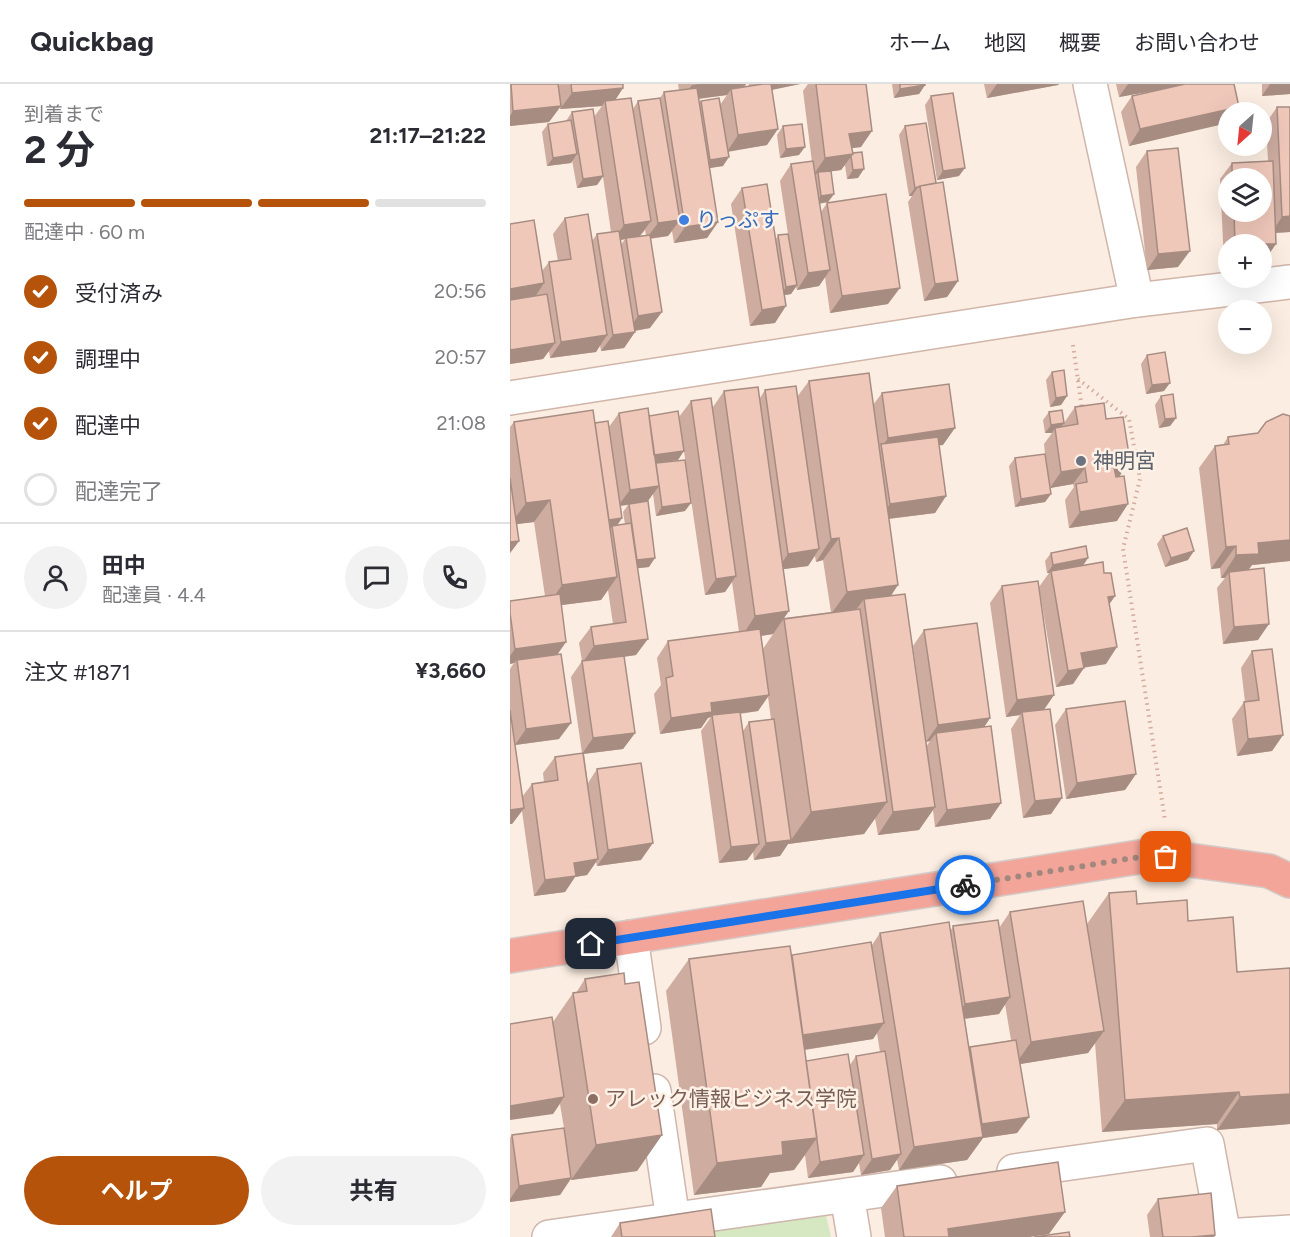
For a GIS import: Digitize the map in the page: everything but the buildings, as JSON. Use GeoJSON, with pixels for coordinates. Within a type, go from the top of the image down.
{"type":"FeatureCollection","features":[{"type":"Feature","properties":{"kind":"highway"},"geometry":{"type":"LineString","coordinates":[[510,956],[1152,855],[1269,871],[1290,880]]}},
{"type":"Feature","properties":{"kind":"street"},"geometry":{"type":"LineString","coordinates":[[1090,84],[1137,300]]}},
{"type":"Feature","properties":{"kind":"street"},"geometry":{"type":"LineString","coordinates":[[510,398],[1137,300],[1290,282]]}},
{"type":"Feature","properties":{"kind":"street"},"geometry":{"type":"LineString","coordinates":[[631,938],[673,1220]]}},
{"type":"Feature","properties":{"kind":"street"},"geometry":{"type":"LineString","coordinates":[[549,1237],[1208,1144],[1224,1236],[1290,1232]]}},
{"type":"Feature","properties":{"kind":"street"},"geometry":{"type":"LineString","coordinates":[[847,1195],[854,1237]]}},
{"type":"Feature","properties":{"kind":"path"},"geometry":{"type":"LineString","coordinates":[[1072,342],[1083,413]]}},
{"type":"Feature","properties":{"kind":"path"},"geometry":{"type":"LineString","coordinates":[[1078,379],[1129,419],[1140,479],[1123,549],[1166,823]]}},
{"type":"Feature","properties":{"kind":"green space"},"geometry":{"type":"Polygon","coordinates":[[[816,1211],[826,1215],[831,1237],[695,1237],[697,1225],[816,1211]]]}},
{"type":"Feature","properties":{"kind":"way so far"},"geometry":{"type":"LineString","coordinates":[[965,885],[1152,855],[1166,857]]}},
{"type":"Feature","properties":{"kind":"place","name":"りっぷす"},"geometry":{"type":"Point","coordinates":[684,220]}},
{"type":"Feature","properties":{"kind":"place","name":"神明宮"},"geometry":{"type":"Point","coordinates":[1081,461]}},
{"type":"Feature","properties":{"kind":"place","name":"アレック情報ビジネス学院"},"geometry":{"type":"Point","coordinates":[593,1099]}},
{"type":"Feature","properties":{"kind":"route"},"geometry":{"type":"LineString","coordinates":[[591,944],[965,885]]}}]}
